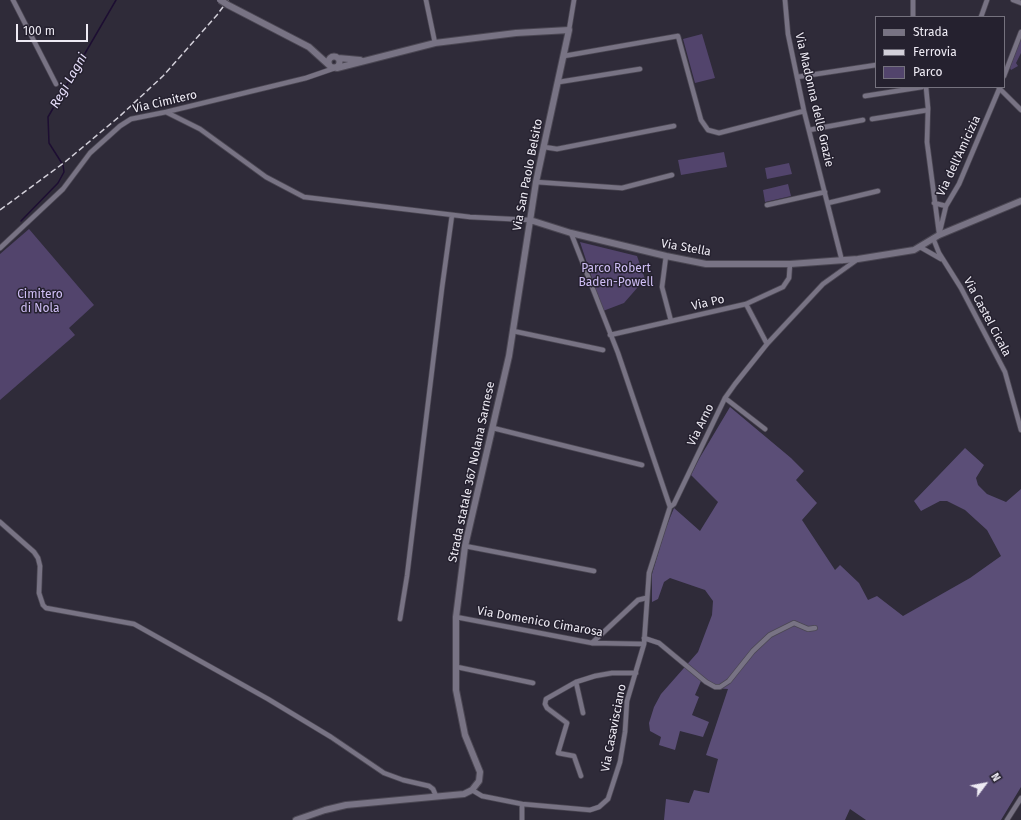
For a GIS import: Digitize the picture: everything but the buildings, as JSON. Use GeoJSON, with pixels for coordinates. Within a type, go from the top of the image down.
{"type":"FeatureCollection","features":[{"type":"Feature","properties":{"kind":"main road"},"geometry":{"type":"LineString","coordinates":[[220,0],[309,47],[336,57],[358,60],[368,59]]}},
{"type":"Feature","properties":{"kind":"main road"},"geometry":{"type":"LineString","coordinates":[[309,47],[334,67],[347,66],[368,59],[435,43],[516,33],[569,30]]}},
{"type":"Feature","properties":{"kind":"main road","name":"Via San Paolo Belsito"},"geometry":{"type":"LineString","coordinates":[[509,356],[536,182],[559,82],[569,30]]}},
{"type":"Feature","properties":{"kind":"main road"},"geometry":{"type":"LineString","coordinates":[[334,67],[340,63],[336,57]]}},
{"type":"Feature","properties":{"kind":"main road"},"geometry":{"type":"LineString","coordinates":[[334,67],[329,60],[336,57]]}},
{"type":"Feature","properties":{"kind":"main road"},"geometry":{"type":"LineString","coordinates":[[858,259],[888,256],[920,247],[936,236],[1021,201]]}},
{"type":"Feature","properties":{"kind":"main road","name":"Via Stella"},"geometry":{"type":"LineString","coordinates":[[530,220],[571,233],[706,264],[790,264],[858,259]]}},
{"type":"Feature","properties":{"kind":"main road","name":"Strada statale 367 Nolana Sarnese"},"geometry":{"type":"LineString","coordinates":[[472,790],[479,781],[480,772],[465,735],[456,690],[456,617],[465,546],[509,356]]}},
{"type":"Feature","properties":{"kind":"main road"},"geometry":{"type":"LineString","coordinates":[[296,820],[325,810],[346,805],[464,794],[472,790]]}},
{"type":"Feature","properties":{"kind":"street"},"geometry":{"type":"LineString","coordinates":[[13,0],[56,84]]}},
{"type":"Feature","properties":{"kind":"street"},"geometry":{"type":"LineString","coordinates":[[426,0],[435,43]]}},
{"type":"Feature","properties":{"kind":"street","name":"Via San Paolo Belsito"},"geometry":{"type":"LineString","coordinates":[[569,30],[574,0]]}},
{"type":"Feature","properties":{"kind":"street","name":"Via Madonna delle Grazie"},"geometry":{"type":"LineString","coordinates":[[786,0],[788,34],[804,111],[842,261]]}},
{"type":"Feature","properties":{"kind":"street"},"geometry":{"type":"LineString","coordinates":[[913,0],[913,16]]}},
{"type":"Feature","properties":{"kind":"street"},"geometry":{"type":"LineString","coordinates":[[980,16],[987,0]]}},
{"type":"Feature","properties":{"kind":"street"},"geometry":{"type":"LineString","coordinates":[[1013,0],[1021,3]]}},
{"type":"Feature","properties":{"kind":"street"},"geometry":{"type":"LineString","coordinates":[[1005,73],[1021,32]]}},
{"type":"Feature","properties":{"kind":"street"},"geometry":{"type":"LineString","coordinates":[[564,56],[678,36],[702,120],[708,130],[719,133],[804,111]]}},
{"type":"Feature","properties":{"kind":"street"},"geometry":{"type":"LineString","coordinates":[[319,74],[325,67],[323,58]]}},
{"type":"Feature","properties":{"kind":"street"},"geometry":{"type":"LineString","coordinates":[[797,76],[875,66]]}},
{"type":"Feature","properties":{"kind":"street","name":"Via Cimitero"},"geometry":{"type":"LineString","coordinates":[[0,248],[63,189],[90,153],[120,126],[131,119],[166,112],[319,74],[334,67]]}},
{"type":"Feature","properties":{"kind":"street"},"geometry":{"type":"LineString","coordinates":[[559,82],[640,69]]}},
{"type":"Feature","properties":{"kind":"street"},"geometry":{"type":"LineString","coordinates":[[865,96],[916,88]]}},
{"type":"Feature","properties":{"kind":"street","name":"Via Castel Cicala"},"geometry":{"type":"LineString","coordinates":[[926,88],[928,110],[927,142],[936,236],[944,261],[961,288],[1005,372],[1021,430]]}},
{"type":"Feature","properties":{"kind":"street"},"geometry":{"type":"LineString","coordinates":[[1000,88],[1021,110]]}},
{"type":"Feature","properties":{"kind":"street","name":"Via dell'Amicizia"},"geometry":{"type":"LineString","coordinates":[[936,236],[946,206],[959,184],[1000,88]]}},
{"type":"Feature","properties":{"kind":"street"},"geometry":{"type":"LineString","coordinates":[[872,119],[928,110]]}},
{"type":"Feature","properties":{"kind":"street"},"geometry":{"type":"LineString","coordinates":[[166,112],[200,129],[266,177],[304,197],[452,215],[530,220]]}},
{"type":"Feature","properties":{"kind":"street"},"geometry":{"type":"LineString","coordinates":[[809,130],[863,120]]}},
{"type":"Feature","properties":{"kind":"street"},"geometry":{"type":"LineString","coordinates":[[544,147],[556,149],[674,126]]}},
{"type":"Feature","properties":{"kind":"street"},"geometry":{"type":"LineString","coordinates":[[536,182],[622,188],[672,176]]}},
{"type":"Feature","properties":{"kind":"street"},"geometry":{"type":"LineString","coordinates":[[767,205],[825,192]]}},
{"type":"Feature","properties":{"kind":"street"},"geometry":{"type":"LineString","coordinates":[[828,202],[878,192]]}},
{"type":"Feature","properties":{"kind":"street"},"geometry":{"type":"LineString","coordinates":[[934,204],[946,206]]}},
{"type":"Feature","properties":{"kind":"street"},"geometry":{"type":"LineString","coordinates":[[400,619],[407,576],[452,215]]}},
{"type":"Feature","properties":{"kind":"street"},"geometry":{"type":"LineString","coordinates":[[571,233],[648,438],[670,507]]}},
{"type":"Feature","properties":{"kind":"street"},"geometry":{"type":"LineString","coordinates":[[920,247],[944,261]]}},
{"type":"Feature","properties":{"kind":"street"},"geometry":{"type":"LineString","coordinates":[[666,256],[662,286],[671,321]]}},
{"type":"Feature","properties":{"kind":"street","name":"Via Arno"},"geometry":{"type":"LineString","coordinates":[[644,641],[646,598],[649,574],[670,507],[674,504],[725,398],[767,344],[829,279],[858,259]]}},
{"type":"Feature","properties":{"kind":"street","name":"Via Po"},"geometry":{"type":"LineString","coordinates":[[610,335],[746,304],[783,287],[789,278],[790,264]]}},
{"type":"Feature","properties":{"kind":"street"},"geometry":{"type":"LineString","coordinates":[[746,304],[767,344]]}},
{"type":"Feature","properties":{"kind":"street"},"geometry":{"type":"LineString","coordinates":[[513,332],[603,350]]}},
{"type":"Feature","properties":{"kind":"street"},"geometry":{"type":"LineString","coordinates":[[725,398],[764,429]]}},
{"type":"Feature","properties":{"kind":"street"},"geometry":{"type":"LineString","coordinates":[[493,428],[642,465]]}},
{"type":"Feature","properties":{"kind":"street"},"geometry":{"type":"LineString","coordinates":[[0,522],[34,552],[38,558],[40,573],[39,593],[43,605],[46,608],[134,624],[268,699],[331,737],[384,773],[403,780],[430,786],[436,796]]}},
{"type":"Feature","properties":{"kind":"street"},"geometry":{"type":"LineString","coordinates":[[465,546],[594,571]]}},
{"type":"Feature","properties":{"kind":"street"},"geometry":{"type":"LineString","coordinates":[[592,643],[638,600],[646,598]]}},
{"type":"Feature","properties":{"kind":"street","name":"Via Domenico Cimarosa"},"geometry":{"type":"LineString","coordinates":[[456,617],[592,643],[644,641]]}},
{"type":"Feature","properties":{"kind":"street"},"geometry":{"type":"LineString","coordinates":[[644,641],[659,643],[706,682],[715,687],[720,687],[729,681],[753,651],[770,635],[794,623],[808,629],[815,628]]}},
{"type":"Feature","properties":{"kind":"street","name":"Via Casavisciano"},"geometry":{"type":"LineString","coordinates":[[472,790],[482,796],[522,804],[590,810],[599,807],[608,799],[620,762],[626,732],[627,701],[644,641]]}},
{"type":"Feature","properties":{"kind":"street"},"geometry":{"type":"LineString","coordinates":[[457,667],[533,683]]}},
{"type":"Feature","properties":{"kind":"street"},"geometry":{"type":"LineString","coordinates":[[581,776],[574,756],[558,753],[566,723],[549,710],[545,702],[549,697],[576,682],[612,673],[636,673]]}},
{"type":"Feature","properties":{"kind":"street"},"geometry":{"type":"LineString","coordinates":[[576,682],[584,713]]}},
{"type":"Feature","properties":{"kind":"street"},"geometry":{"type":"LineString","coordinates":[[1007,820],[1021,798]]}},
{"type":"Feature","properties":{"kind":"street"},"geometry":{"type":"LineString","coordinates":[[522,804],[522,820]]}},
{"type":"Feature","properties":{"kind":"green space"},"geometry":{"type":"Polygon","coordinates":[[[702,34],[715,78],[695,83],[683,39],[702,34]]]}},
{"type":"Feature","properties":{"kind":"green space"},"geometry":{"type":"Polygon","coordinates":[[[1021,38],[1021,53],[1016,63],[1018,66],[1011,70],[1010,68],[1021,38]]]}},
{"type":"Feature","properties":{"kind":"green space"},"geometry":{"type":"Polygon","coordinates":[[[724,152],[727,167],[681,175],[678,160],[724,152]]]}},
{"type":"Feature","properties":{"kind":"green space"},"geometry":{"type":"Polygon","coordinates":[[[789,163],[792,174],[767,179],[765,168],[789,163]]]}},
{"type":"Feature","properties":{"kind":"green space"},"geometry":{"type":"Polygon","coordinates":[[[788,184],[791,196],[765,202],[763,190],[788,184]]]}},
{"type":"Feature","properties":{"kind":"green space","name":"Cimitero di Nola"},"geometry":{"type":"Polygon","coordinates":[[[29,229],[94,305],[69,328],[75,335],[0,400],[0,254],[29,229]]]}},
{"type":"Feature","properties":{"kind":"green space","name":"Parco Robert Baden-Powell"},"geometry":{"type":"Polygon","coordinates":[[[580,242],[637,256],[645,279],[624,303],[603,311],[580,242]]]}},
{"type":"Feature","properties":{"kind":"shaded area"},"geometry":{"type":"Polygon","coordinates":[[[730,407],[791,458],[804,471],[796,480],[817,503],[802,520],[835,570],[840,565],[859,583],[868,600],[877,596],[903,616],[970,578],[1001,556],[987,530],[965,510],[947,501],[940,501],[921,511],[914,501],[965,448],[984,465],[976,478],[978,485],[987,494],[1006,502],[1021,489],[1021,787],[1001,820],[866,820],[850,809],[845,820],[664,820],[666,799],[689,803],[694,790],[709,793],[718,759],[706,755],[728,689],[713,688],[701,681],[695,695],[699,697],[692,715],[709,722],[703,737],[680,731],[675,750],[659,745],[661,737],[650,731],[649,723],[654,707],[661,694],[698,652],[712,615],[713,601],[705,590],[670,578],[664,582],[658,599],[652,602],[652,574],[665,530],[674,508],[700,531],[718,502],[691,475],[730,407]]]}},
{"type":"Feature","properties":{"kind":"waterway","name":"Regi Lagni"},"geometry":{"type":"LineString","coordinates":[[21,221],[58,183],[64,172],[63,165],[49,143],[48,117],[116,0]]}},
{"type":"Feature","properties":{"kind":"railway"},"geometry":{"type":"LineString","coordinates":[[0,210],[65,162],[120,116],[163,76],[217,15],[228,0]]}}]}
